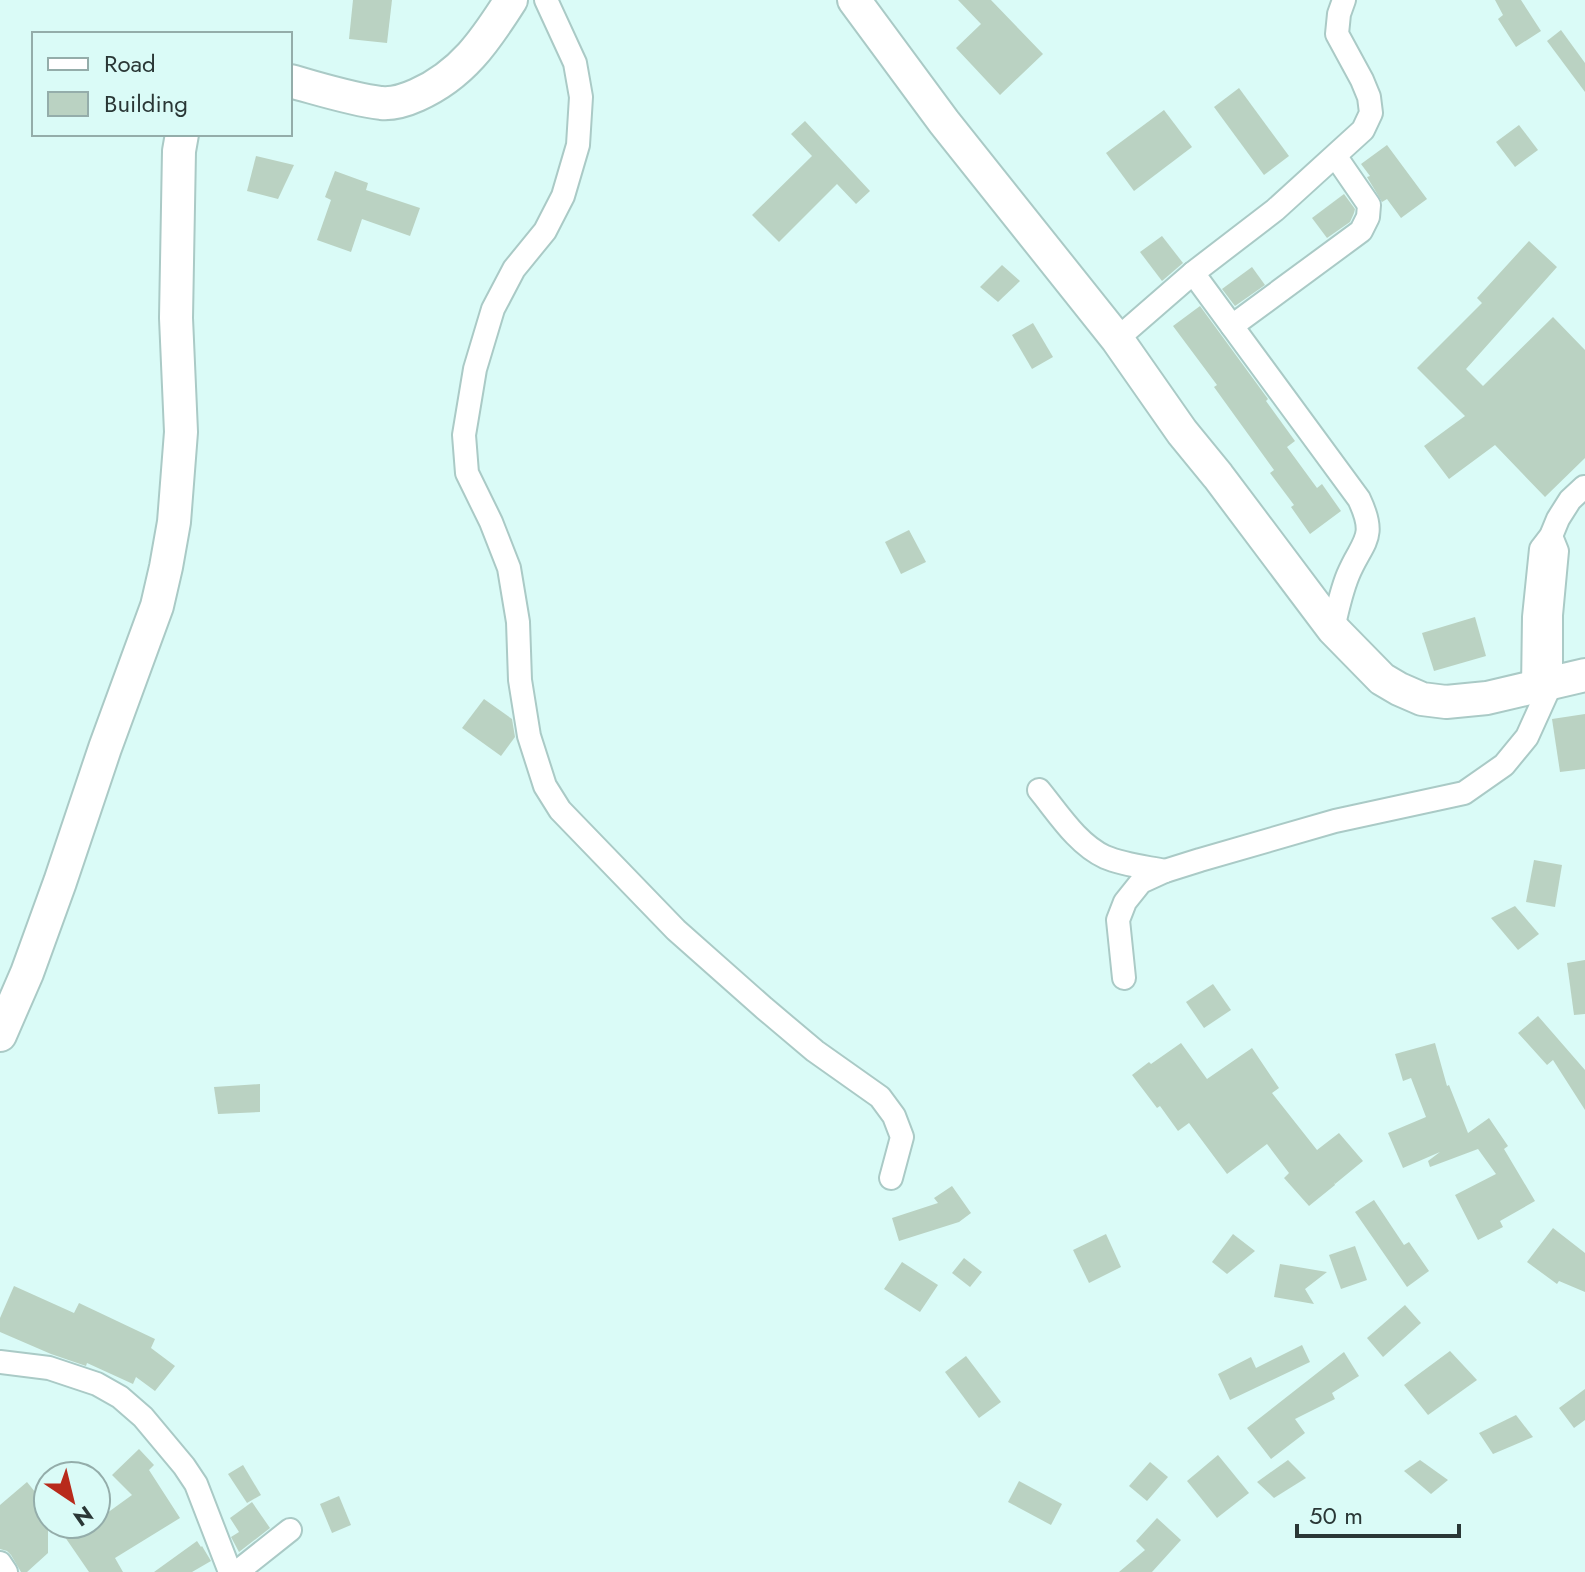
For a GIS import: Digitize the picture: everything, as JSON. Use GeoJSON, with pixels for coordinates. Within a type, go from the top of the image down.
{"type":"FeatureCollection","features":[{"type":"Feature","properties":{"kind":"street"},"geometry":{"type":"LineString","coordinates":[[292,82],[384,103],[408,100],[437,86],[466,62],[488,36],[511,0]]}},
{"type":"Feature","properties":{"kind":"street"},"geometry":{"type":"LineString","coordinates":[[546,0],[575,63],[581,97],[578,145],[563,196],[545,231],[514,269],[493,309],[475,369],[464,435],[467,473],[509,568],[518,622],[520,680],[529,736],[545,786],[560,810],[676,930],[815,1051],[880,1097],[894,1116],[902,1137],[891,1178]]}},
{"type":"Feature","properties":{"kind":"street"},"geometry":{"type":"LineString","coordinates":[[854,0],[944,122],[1117,339],[1182,432],[1333,629],[1382,679],[1422,699],[1446,702],[1543,690],[1585,675]]}},
{"type":"Feature","properties":{"kind":"street"},"geometry":{"type":"LineString","coordinates":[[1117,339],[1193,273],[1275,210],[1363,130],[1371,113],[1369,97],[1337,34],[1344,0]]}},
{"type":"Feature","properties":{"kind":"street"},"geometry":{"type":"LineString","coordinates":[[0,1035],[27,973],[60,882],[157,606],[166,567],[174,522],[181,432],[176,318],[182,136]]}},
{"type":"Feature","properties":{"kind":"street"},"geometry":{"type":"LineString","coordinates":[[1232,326],[1361,231],[1368,217],[1369,205],[1336,157]]}},
{"type":"Feature","properties":{"kind":"street"},"geometry":{"type":"LineString","coordinates":[[1193,273],[1365,511],[1368,530],[1366,543],[1339,598],[1333,629]]}},
{"type":"Feature","properties":{"kind":"street"},"geometry":{"type":"LineString","coordinates":[[1124,978],[1118,920],[1125,902],[1141,882],[1165,871],[1335,821],[1464,793],[1504,765],[1527,737],[1543,690],[1557,551],[1551,536],[1570,500],[1584,487]]}},
{"type":"Feature","properties":{"kind":"street"},"geometry":{"type":"LineString","coordinates":[[1039,790],[1079,838],[1102,856],[1125,864],[1165,871]]}},
{"type":"Feature","properties":{"kind":"street"},"geometry":{"type":"LineString","coordinates":[[0,1362],[49,1368],[97,1384],[120,1397],[143,1417],[196,1484],[230,1572]]}},
{"type":"Feature","properties":{"kind":"street"},"geometry":{"type":"LineString","coordinates":[[237,1572],[290,1530]]}},
{"type":"Feature","properties":{"kind":"street"},"geometry":{"type":"LineString","coordinates":[[0,1563],[6,1572]]}},
{"type":"Feature","properties":{"kind":"building"},"geometry":{"type":"Polygon","coordinates":[[[353,0],[392,0],[387,43],[349,39],[353,0]]]}},
{"type":"Feature","properties":{"kind":"building"},"geometry":{"type":"Polygon","coordinates":[[[958,0],[991,0],[1043,54],[1000,95],[956,48],[981,24],[958,0]]]}},
{"type":"Feature","properties":{"kind":"building"},"geometry":{"type":"Polygon","coordinates":[[[1495,0],[1521,0],[1541,31],[1516,47],[1498,19],[1503,15],[1495,0]]]}},
{"type":"Feature","properties":{"kind":"building"},"geometry":{"type":"Polygon","coordinates":[[[1561,30],[1585,63],[1585,92],[1547,41],[1561,30]]]}},
{"type":"Feature","properties":{"kind":"building"},"geometry":{"type":"Polygon","coordinates":[[[1239,88],[1289,156],[1264,175],[1214,107],[1239,88]]]}},
{"type":"Feature","properties":{"kind":"building"},"geometry":{"type":"Polygon","coordinates":[[[1164,110],[1192,147],[1134,191],[1106,153],[1164,110]]]}},
{"type":"Feature","properties":{"kind":"building"},"geometry":{"type":"Polygon","coordinates":[[[805,121],[870,191],[856,204],[837,184],[779,242],[752,215],[812,156],[791,134],[805,121]]]}},
{"type":"Feature","properties":{"kind":"building"},"geometry":{"type":"Polygon","coordinates":[[[1519,125],[1538,150],[1515,167],[1496,142],[1519,125]]]}},
{"type":"Feature","properties":{"kind":"building"},"geometry":{"type":"Polygon","coordinates":[[[1387,145],[1427,199],[1401,218],[1387,199],[1382,202],[1361,164],[1387,145]]]}},
{"type":"Feature","properties":{"kind":"building"},"geometry":{"type":"Polygon","coordinates":[[[256,156],[294,165],[278,199],[247,191],[256,156]]]}},
{"type":"Feature","properties":{"kind":"building"},"geometry":{"type":"Polygon","coordinates":[[[335,171],[368,183],[366,190],[420,208],[410,236],[362,219],[351,252],[317,240],[331,200],[325,197],[335,171]]]}},
{"type":"Feature","properties":{"kind":"building"},"geometry":{"type":"Polygon","coordinates":[[[1344,194],[1355,209],[1354,213],[1350,222],[1327,238],[1312,218],[1344,194]]]}},
{"type":"Feature","properties":{"kind":"building"},"geometry":{"type":"Polygon","coordinates":[[[1162,236],[1183,263],[1162,281],[1140,252],[1162,236]]]}},
{"type":"Feature","properties":{"kind":"building"},"geometry":{"type":"Polygon","coordinates":[[[1529,241],[1557,267],[1466,369],[1483,386],[1553,317],[1585,350],[1585,458],[1545,497],[1495,445],[1449,479],[1424,446],[1465,416],[1417,368],[1482,303],[1477,298],[1529,241]]]}},
{"type":"Feature","properties":{"kind":"building"},"geometry":{"type":"Polygon","coordinates":[[[1002,265],[1020,281],[998,302],[980,287],[1002,265]]]}},
{"type":"Feature","properties":{"kind":"building"},"geometry":{"type":"Polygon","coordinates":[[[1252,267],[1265,285],[1235,306],[1222,289],[1252,267]]]}},
{"type":"Feature","properties":{"kind":"building"},"geometry":{"type":"Polygon","coordinates":[[[1200,306],[1295,441],[1287,447],[1317,488],[1322,484],[1341,511],[1310,534],[1291,507],[1294,505],[1270,473],[1274,470],[1173,326],[1200,306]]]}},
{"type":"Feature","properties":{"kind":"building"},"geometry":{"type":"Polygon","coordinates":[[[1033,323],[1053,357],[1032,369],[1012,335],[1033,323]]]}},
{"type":"Feature","properties":{"kind":"building"},"geometry":{"type":"Polygon","coordinates":[[[909,530],[926,562],[901,574],[885,542],[909,530]]]}},
{"type":"Feature","properties":{"kind":"building"},"geometry":{"type":"Polygon","coordinates":[[[1475,617],[1486,656],[1434,671],[1422,633],[1475,617]]]}},
{"type":"Feature","properties":{"kind":"building"},"geometry":{"type":"Polygon","coordinates":[[[484,699],[512,719],[515,737],[501,756],[462,728],[484,699]]]}},
{"type":"Feature","properties":{"kind":"building"},"geometry":{"type":"Polygon","coordinates":[[[1585,714],[1585,769],[1560,772],[1552,719],[1585,714]]]}},
{"type":"Feature","properties":{"kind":"building"},"geometry":{"type":"Polygon","coordinates":[[[1534,860],[1562,865],[1555,907],[1526,902],[1534,860]]]}},
{"type":"Feature","properties":{"kind":"building"},"geometry":{"type":"Polygon","coordinates":[[[1515,906],[1539,934],[1518,950],[1491,918],[1515,906]]]}},
{"type":"Feature","properties":{"kind":"building"},"geometry":{"type":"Polygon","coordinates":[[[1585,960],[1585,1014],[1574,1015],[1567,963],[1585,960]]]}},
{"type":"Feature","properties":{"kind":"building"},"geometry":{"type":"Polygon","coordinates":[[[1213,984],[1231,1010],[1204,1028],[1186,1002],[1213,984]]]}},
{"type":"Feature","properties":{"kind":"building"},"geometry":{"type":"Polygon","coordinates":[[[1538,1016],[1585,1070],[1585,1110],[1553,1060],[1547,1065],[1518,1033],[1538,1016]]]}},
{"type":"Feature","properties":{"kind":"building"},"geometry":{"type":"Polygon","coordinates":[[[1181,1043],[1207,1079],[1252,1048],[1279,1088],[1272,1093],[1317,1150],[1339,1133],[1363,1161],[1334,1182],[1335,1185],[1309,1206],[1284,1178],[1289,1173],[1267,1144],[1227,1174],[1189,1123],[1178,1131],[1132,1075],[1181,1043]]]}},
{"type":"Feature","properties":{"kind":"building"},"geometry":{"type":"Polygon","coordinates":[[[1435,1043],[1447,1086],[1468,1133],[1489,1118],[1508,1146],[1504,1149],[1535,1201],[1500,1221],[1503,1227],[1478,1240],[1455,1195],[1496,1174],[1478,1149],[1430,1167],[1428,1161],[1440,1152],[1403,1168],[1388,1133],[1426,1117],[1411,1078],[1403,1081],[1395,1054],[1435,1043]]]}},
{"type":"Feature","properties":{"kind":"building"},"geometry":{"type":"Polygon","coordinates":[[[260,1084],[260,1112],[218,1114],[214,1087],[260,1084]]]}},
{"type":"Feature","properties":{"kind":"building"},"geometry":{"type":"Polygon","coordinates":[[[952,1186],[971,1213],[959,1222],[899,1241],[892,1218],[938,1203],[934,1198],[952,1186]]]}},
{"type":"Feature","properties":{"kind":"building"},"geometry":{"type":"Polygon","coordinates":[[[1374,1200],[1404,1245],[1409,1242],[1429,1271],[1407,1287],[1355,1212],[1374,1200]]]}},
{"type":"Feature","properties":{"kind":"building"},"geometry":{"type":"Polygon","coordinates":[[[1553,1228],[1585,1253],[1585,1292],[1559,1281],[1557,1284],[1527,1262],[1553,1228]]]}},
{"type":"Feature","properties":{"kind":"building"},"geometry":{"type":"Polygon","coordinates":[[[1106,1234],[1121,1267],[1089,1283],[1073,1250],[1106,1234]]]}},
{"type":"Feature","properties":{"kind":"building"},"geometry":{"type":"Polygon","coordinates":[[[1233,1234],[1255,1251],[1227,1274],[1212,1262],[1233,1234]]]}},
{"type":"Feature","properties":{"kind":"building"},"geometry":{"type":"Polygon","coordinates":[[[1355,1246],[1367,1280],[1341,1289],[1329,1255],[1355,1246]]]}},
{"type":"Feature","properties":{"kind":"building"},"geometry":{"type":"Polygon","coordinates":[[[964,1258],[982,1272],[970,1287],[952,1273],[964,1258]]]}},
{"type":"Feature","properties":{"kind":"building"},"geometry":{"type":"Polygon","coordinates":[[[902,1262],[938,1285],[920,1312],[884,1289],[902,1262]]]}},
{"type":"Feature","properties":{"kind":"building"},"geometry":{"type":"Polygon","coordinates":[[[1280,1264],[1327,1272],[1305,1289],[1314,1304],[1274,1297],[1280,1264]]]}},
{"type":"Feature","properties":{"kind":"building"},"geometry":{"type":"Polygon","coordinates":[[[14,1286],[74,1313],[79,1303],[155,1339],[151,1348],[175,1366],[155,1391],[136,1377],[133,1384],[87,1363],[86,1366],[51,1354],[0,1332],[0,1318],[14,1286]]]}},
{"type":"Feature","properties":{"kind":"building"},"geometry":{"type":"Polygon","coordinates":[[[1405,1305],[1421,1323],[1383,1357],[1367,1338],[1405,1305]]]}},
{"type":"Feature","properties":{"kind":"building"},"geometry":{"type":"Polygon","coordinates":[[[1302,1345],[1310,1362],[1230,1400],[1218,1374],[1251,1357],[1256,1368],[1302,1345]]]}},
{"type":"Feature","properties":{"kind":"building"},"geometry":{"type":"Polygon","coordinates":[[[1450,1351],[1477,1380],[1428,1415],[1404,1385],[1450,1351]]]}},
{"type":"Feature","properties":{"kind":"building"},"geometry":{"type":"Polygon","coordinates":[[[1344,1352],[1359,1376],[1332,1393],[1335,1399],[1295,1419],[1305,1433],[1271,1459],[1247,1428],[1344,1352]]]}},
{"type":"Feature","properties":{"kind":"building"},"geometry":{"type":"Polygon","coordinates":[[[966,1356],[1001,1402],[979,1418],[945,1372],[966,1356]]]}},
{"type":"Feature","properties":{"kind":"building"},"geometry":{"type":"Polygon","coordinates":[[[1585,1389],[1585,1420],[1574,1428],[1559,1408],[1585,1389]]]}},
{"type":"Feature","properties":{"kind":"building"},"geometry":{"type":"Polygon","coordinates":[[[1516,1415],[1533,1437],[1493,1454],[1479,1433],[1516,1415]]]}},
{"type":"Feature","properties":{"kind":"building"},"geometry":{"type":"Polygon","coordinates":[[[139,1449],[154,1465],[149,1470],[180,1518],[115,1558],[123,1572],[89,1572],[67,1540],[112,1540],[112,1509],[132,1495],[112,1475],[139,1449]]]}},
{"type":"Feature","properties":{"kind":"building"},"geometry":{"type":"Polygon","coordinates":[[[1218,1455],[1249,1493],[1217,1518],[1187,1481],[1218,1455]]]}},
{"type":"Feature","properties":{"kind":"building"},"geometry":{"type":"Polygon","coordinates":[[[1288,1460],[1306,1478],[1274,1498],[1257,1482],[1288,1460]]]}},
{"type":"Feature","properties":{"kind":"building"},"geometry":{"type":"Polygon","coordinates":[[[1420,1460],[1448,1480],[1431,1494],[1404,1471],[1420,1460]]]}},
{"type":"Feature","properties":{"kind":"building"},"geometry":{"type":"Polygon","coordinates":[[[1150,1462],[1168,1477],[1147,1501],[1129,1486],[1150,1462]]]}},
{"type":"Feature","properties":{"kind":"building"},"geometry":{"type":"Polygon","coordinates":[[[243,1465],[261,1495],[247,1503],[228,1474],[243,1465]]]}},
{"type":"Feature","properties":{"kind":"building"},"geometry":{"type":"Polygon","coordinates":[[[1019,1481],[1062,1504],[1051,1525],[1008,1502],[1019,1481]]]}},
{"type":"Feature","properties":{"kind":"building"},"geometry":{"type":"Polygon","coordinates":[[[27,1482],[32,1488],[32,1540],[48,1540],[48,1553],[27,1572],[21,1572],[11,1555],[0,1549],[0,1505],[27,1482]]]}},
{"type":"Feature","properties":{"kind":"building"},"geometry":{"type":"Polygon","coordinates":[[[339,1496],[351,1525],[332,1533],[320,1504],[339,1496]]]}},
{"type":"Feature","properties":{"kind":"building"},"geometry":{"type":"Polygon","coordinates":[[[252,1502],[270,1528],[239,1552],[231,1537],[239,1532],[230,1518],[252,1502]]]}},
{"type":"Feature","properties":{"kind":"building"},"geometry":{"type":"Polygon","coordinates":[[[1157,1518],[1181,1540],[1152,1572],[1119,1572],[1145,1550],[1136,1541],[1157,1518]]]}},
{"type":"Feature","properties":{"kind":"building"},"geometry":{"type":"Polygon","coordinates":[[[197,1541],[211,1561],[192,1572],[154,1572],[197,1541]]]}}]}
